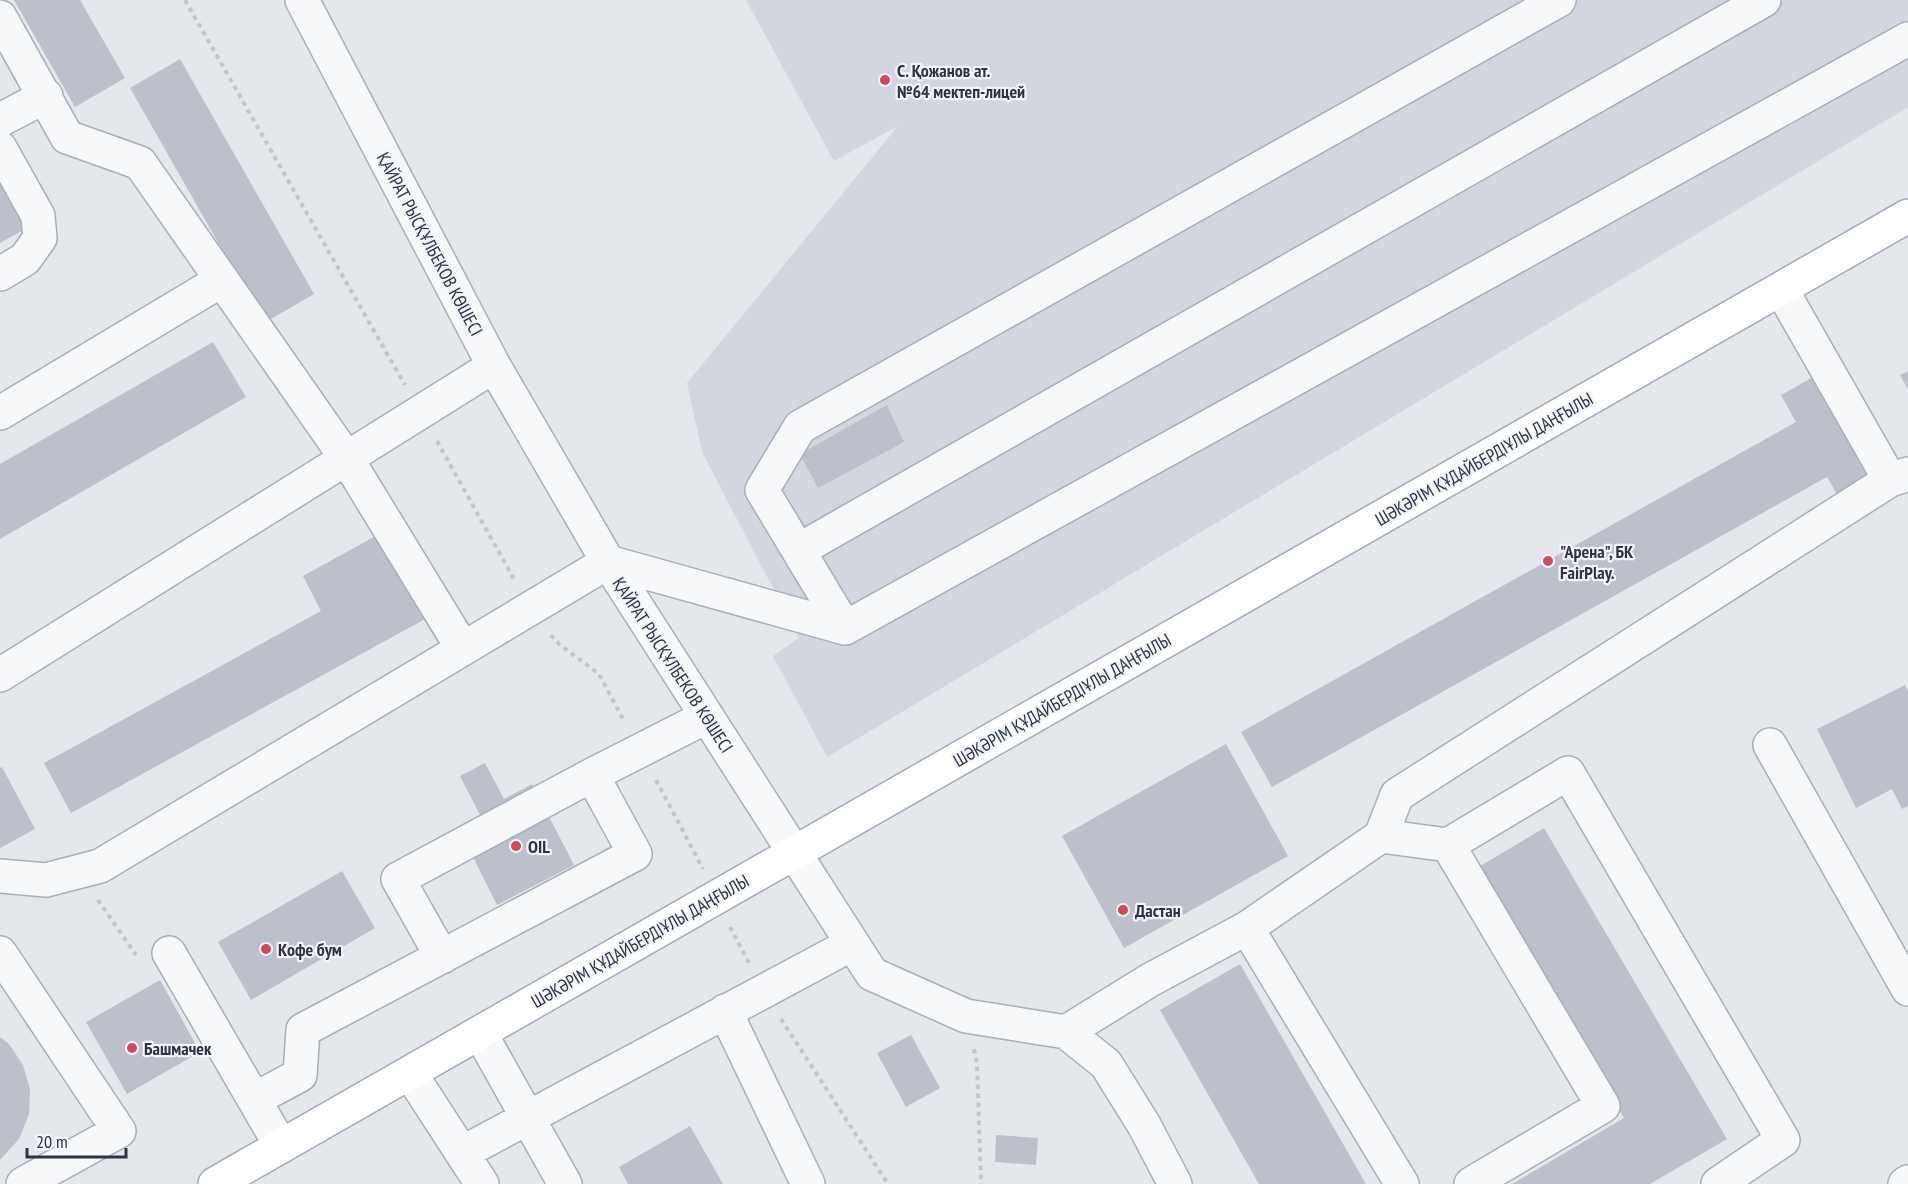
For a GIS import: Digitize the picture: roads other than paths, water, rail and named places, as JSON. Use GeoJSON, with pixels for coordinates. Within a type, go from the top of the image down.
{"type":"FeatureCollection","features":[{"type":"Feature","properties":{"kind":"main road","name":"ШӘКӘРІМ ҚҰДАЙБЕРДІҰЛЫ ДАҢҒЫЛЫ"},"geometry":{"type":"LineString","coordinates":[[215,1184],[1908,216]]}},
{"type":"Feature","properties":{"kind":"main road"},"geometry":{"type":"LineString","coordinates":[[1864,241],[1908,234]]}},
{"type":"Feature","properties":{"kind":"street","name":"ҚАЙРАТ РЫСҚҰЛБЕКОВ КӨШЕСІ"},"geometry":{"type":"LineString","coordinates":[[302,0],[494,366],[608,562],[872,974],[966,1016],[1066,1032],[1106,1064],[1144,1125],[1175,1184]]}},
{"type":"Feature","properties":{"kind":"street"},"geometry":{"type":"LineString","coordinates":[[845,628],[762,490],[800,428],[1559,0]]}},
{"type":"Feature","properties":{"kind":"street"},"geometry":{"type":"LineString","coordinates":[[799,550],[1764,0]]}},
{"type":"Feature","properties":{"kind":"street"},"geometry":{"type":"LineString","coordinates":[[0,17],[67,136],[140,163],[347,459],[463,649]]}},
{"type":"Feature","properties":{"kind":"street"},"geometry":{"type":"LineString","coordinates":[[0,876],[46,880],[100,866],[608,562],[845,628],[1908,39]]}},
{"type":"Feature","properties":{"kind":"street"},"geometry":{"type":"LineString","coordinates":[[0,120],[46,96]]}},
{"type":"Feature","properties":{"kind":"street"},"geometry":{"type":"LineString","coordinates":[[0,148],[38,216],[40,238],[25,260],[0,274]]}},
{"type":"Feature","properties":{"kind":"street"},"geometry":{"type":"LineString","coordinates":[[0,413],[222,280]]}},
{"type":"Feature","properties":{"kind":"street"},"geometry":{"type":"LineString","coordinates":[[1066,1032],[1150,980],[1247,928],[1381,836],[1397,795],[1899,477],[1781,289]]}},
{"type":"Feature","properties":{"kind":"street"},"geometry":{"type":"LineString","coordinates":[[0,675],[494,366]]}},
{"type":"Feature","properties":{"kind":"street"},"geometry":{"type":"LineString","coordinates":[[442,957],[398,879],[706,717]]}},
{"type":"Feature","properties":{"kind":"street"},"geometry":{"type":"LineString","coordinates":[[1770,745],[1908,989]]}},
{"type":"Feature","properties":{"kind":"street"},"geometry":{"type":"LineString","coordinates":[[1381,836],[1448,845],[1568,773],[1783,1140],[1718,1184]]}},
{"type":"Feature","properties":{"kind":"street"},"geometry":{"type":"LineString","coordinates":[[255,1099],[300,1075],[303,1030],[635,854],[592,775]]}},
{"type":"Feature","properties":{"kind":"street"},"geometry":{"type":"LineString","coordinates":[[1448,845],[1603,1106],[1471,1184]]}},
{"type":"Feature","properties":{"kind":"street"},"geometry":{"type":"LineString","coordinates":[[1247,928],[1402,1184]]}},
{"type":"Feature","properties":{"kind":"street"},"geometry":{"type":"LineString","coordinates":[[462,1153],[527,1116],[852,944]]}},
{"type":"Feature","properties":{"kind":"street"},"geometry":{"type":"LineString","coordinates":[[0,953],[119,1131],[23,1184]]}},
{"type":"Feature","properties":{"kind":"street"},"geometry":{"type":"LineString","coordinates":[[169,953],[281,1146]]}},
{"type":"Feature","properties":{"kind":"street"},"geometry":{"type":"LineString","coordinates":[[725,1011],[808,1184]]}},
{"type":"Feature","properties":{"kind":"street"},"geometry":{"type":"LineString","coordinates":[[480,1033],[565,1184]]}},
{"type":"Feature","properties":{"kind":"street"},"geometry":{"type":"LineString","coordinates":[[410,1072],[482,1184]]}},
{"type":"Feature","properties":{"kind":"place","name":"С. Қожанов ат. №64 мектеп-лицей"},"geometry":{"type":"Point","coordinates":[885,80]}},
{"type":"Feature","properties":{"kind":"place","name":"\"Арена\", БК FairPlay."},"geometry":{"type":"Point","coordinates":[1548,561]}},
{"type":"Feature","properties":{"kind":"place","name":"OIL"},"geometry":{"type":"Point","coordinates":[516,846]}},
{"type":"Feature","properties":{"kind":"place","name":"Дастан"},"geometry":{"type":"Point","coordinates":[1123,910]}},
{"type":"Feature","properties":{"kind":"place","name":"Кофе бум"},"geometry":{"type":"Point","coordinates":[266,949]}},
{"type":"Feature","properties":{"kind":"place","name":"Башмачек"},"geometry":{"type":"Point","coordinates":[132,1048]}}]}
